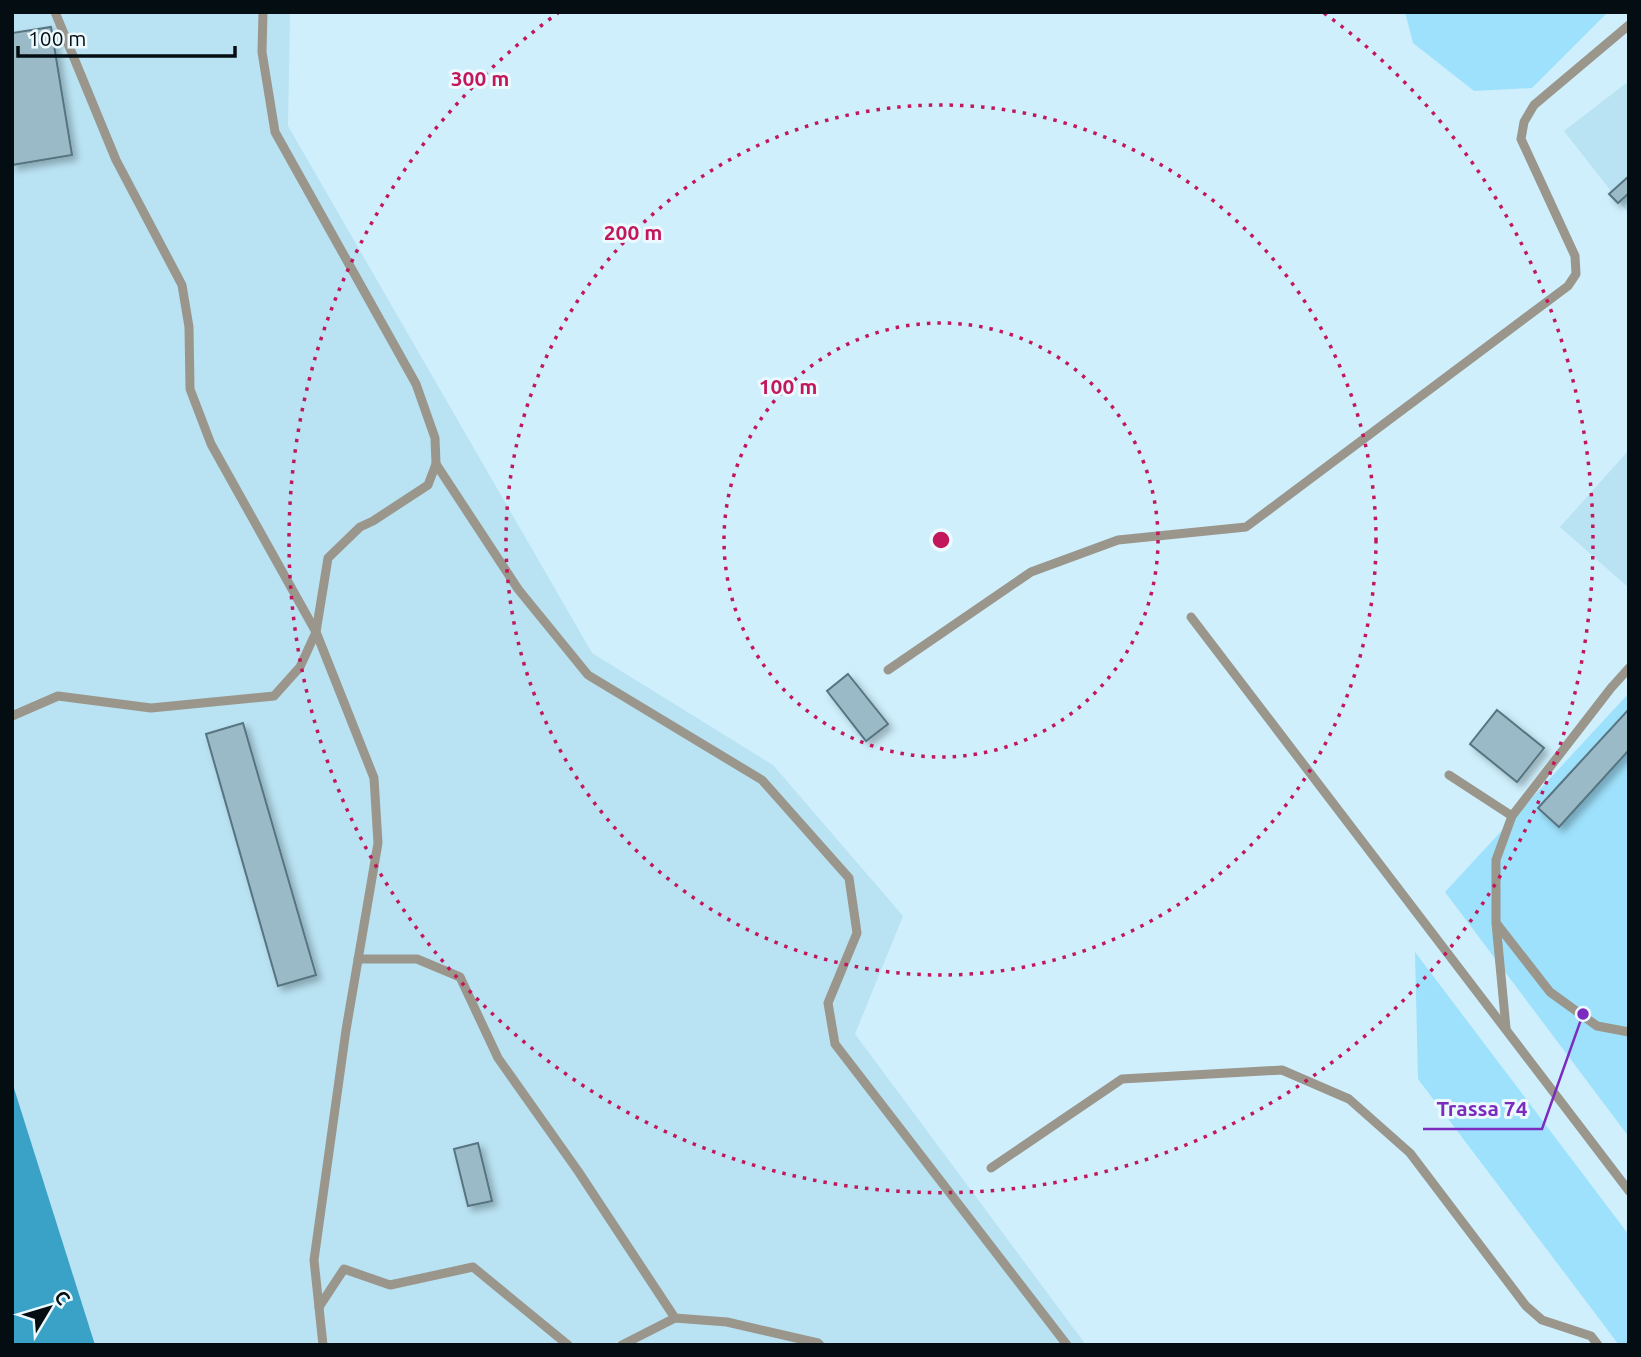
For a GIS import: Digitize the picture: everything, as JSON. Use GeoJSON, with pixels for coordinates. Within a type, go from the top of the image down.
{"type":"FeatureCollection","features":[{"type":"Feature","properties":{"kind":"lane"},"geometry":{"type":"LineString","coordinates":[[55,12],[116,160],[182,285],[189,327],[190,389],[211,444],[316,632],[373,778],[378,843],[346,1030],[314,1260],[323,1345]]}},
{"type":"Feature","properties":{"kind":"lane"},"geometry":{"type":"LineString","coordinates":[[12,716],[58,696],[151,708],[274,696],[300,667],[316,632],[328,558],[360,527],[428,485],[436,464],[435,438],[416,384],[275,132],[262,52],[263,12]]}},
{"type":"Feature","properties":{"kind":"lane"},"geometry":{"type":"LineString","coordinates":[[888,670],[1031,572],[1118,540],[1246,527],[1568,286],[1576,274],[1575,257],[1521,139],[1524,122],[1534,105],[1629,25]]}},
{"type":"Feature","properties":{"kind":"lane"},"geometry":{"type":"LineString","coordinates":[[436,464],[518,589],[588,675],[762,780],[849,878],[858,933],[828,1003],[835,1044],[1067,1345]]}},
{"type":"Feature","properties":{"kind":"lane"},"geometry":{"type":"LineString","coordinates":[[1191,617],[1629,1191]]}},
{"type":"Feature","properties":{"kind":"lane"},"geometry":{"type":"LineString","coordinates":[[1506,1030],[1496,923],[1496,860],[1512,816],[1629,668]]}},
{"type":"Feature","properties":{"kind":"lane"},"geometry":{"type":"LineString","coordinates":[[1449,775],[1512,816]]}},
{"type":"Feature","properties":{"kind":"lane"},"geometry":{"type":"LineString","coordinates":[[1496,923],[1550,992],[1597,1026],[1629,1032]]}},
{"type":"Feature","properties":{"kind":"lane"},"geometry":{"type":"LineString","coordinates":[[358,959],[417,959],[460,977],[498,1058],[578,1171],[675,1318]]}},
{"type":"Feature","properties":{"kind":"lane"},"geometry":{"type":"LineString","coordinates":[[991,1168],[1122,1079],[1282,1070],[1349,1099],[1410,1153],[1526,1306],[1542,1320],[1591,1336],[1598,1345]]}},
{"type":"Feature","properties":{"kind":"lane"},"geometry":{"type":"LineString","coordinates":[[319,1307],[344,1269],[390,1285],[474,1267],[568,1345]]}},
{"type":"Feature","properties":{"kind":"lane"},"geometry":{"type":"LineString","coordinates":[[622,1345],[675,1318],[727,1322],[820,1345]]}},
{"type":"Feature","properties":{"kind":"shaded area"},"geometry":{"type":"Polygon","coordinates":[[[12,12],[290,12],[288,126],[592,653],[773,765],[903,916],[855,1034],[1086,1345],[12,1345],[12,12]]]}},
{"type":"Feature","properties":{"kind":"shaded area"},"geometry":{"type":"Polygon","coordinates":[[[1405,12],[1608,12],[1532,88],[1474,91],[1413,43],[1405,12]]]}},
{"type":"Feature","properties":{"kind":"shaded area"},"geometry":{"type":"Polygon","coordinates":[[[1629,81],[1629,214],[1564,131],[1629,81]]]}},
{"type":"Feature","properties":{"kind":"shaded area"},"geometry":{"type":"Polygon","coordinates":[[[1629,450],[1629,588],[1560,527],[1629,450]]]}},
{"type":"Feature","properties":{"kind":"shaded area"},"geometry":{"type":"Polygon","coordinates":[[[1629,693],[1629,1137],[1445,892],[1629,693]]]}},
{"type":"Feature","properties":{"kind":"shaded area"},"geometry":{"type":"Polygon","coordinates":[[[1415,952],[1629,1235],[1629,1345],[1619,1345],[1418,1079],[1415,952]]]}},
{"type":"Feature","properties":{"kind":"shaded area"},"geometry":{"type":"Polygon","coordinates":[[[12,1082],[95,1345],[12,1345],[12,1082]]]}},
{"type":"Feature","properties":{"kind":"building"},"geometry":{"type":"Polygon","coordinates":[[[51,27],[72,155],[12,165],[12,33],[51,27]]]}},
{"type":"Feature","properties":{"kind":"building"},"geometry":{"type":"Polygon","coordinates":[[[1629,176],[1629,193],[1618,203],[1609,194],[1629,176]]]}},
{"type":"Feature","properties":{"kind":"building"},"geometry":{"type":"Polygon","coordinates":[[[848,674],[888,724],[866,741],[827,691],[848,674]]]}},
{"type":"Feature","properties":{"kind":"building"},"geometry":{"type":"Polygon","coordinates":[[[1629,709],[1629,750],[1559,827],[1538,808],[1629,709]]]}},
{"type":"Feature","properties":{"kind":"building"},"geometry":{"type":"Polygon","coordinates":[[[1497,710],[1544,748],[1517,782],[1470,744],[1497,710]]]}},
{"type":"Feature","properties":{"kind":"building"},"geometry":{"type":"Polygon","coordinates":[[[243,723],[316,975],[278,986],[206,734],[243,723]]]}},
{"type":"Feature","properties":{"kind":"building"},"geometry":{"type":"Polygon","coordinates":[[[478,1143],[492,1201],[468,1206],[454,1149],[478,1143]]]}},
{"type":"Feature","properties":{"kind":"place","name":"Trassa 74"},"geometry":{"type":"Point","coordinates":[1583,1014]}}]}
